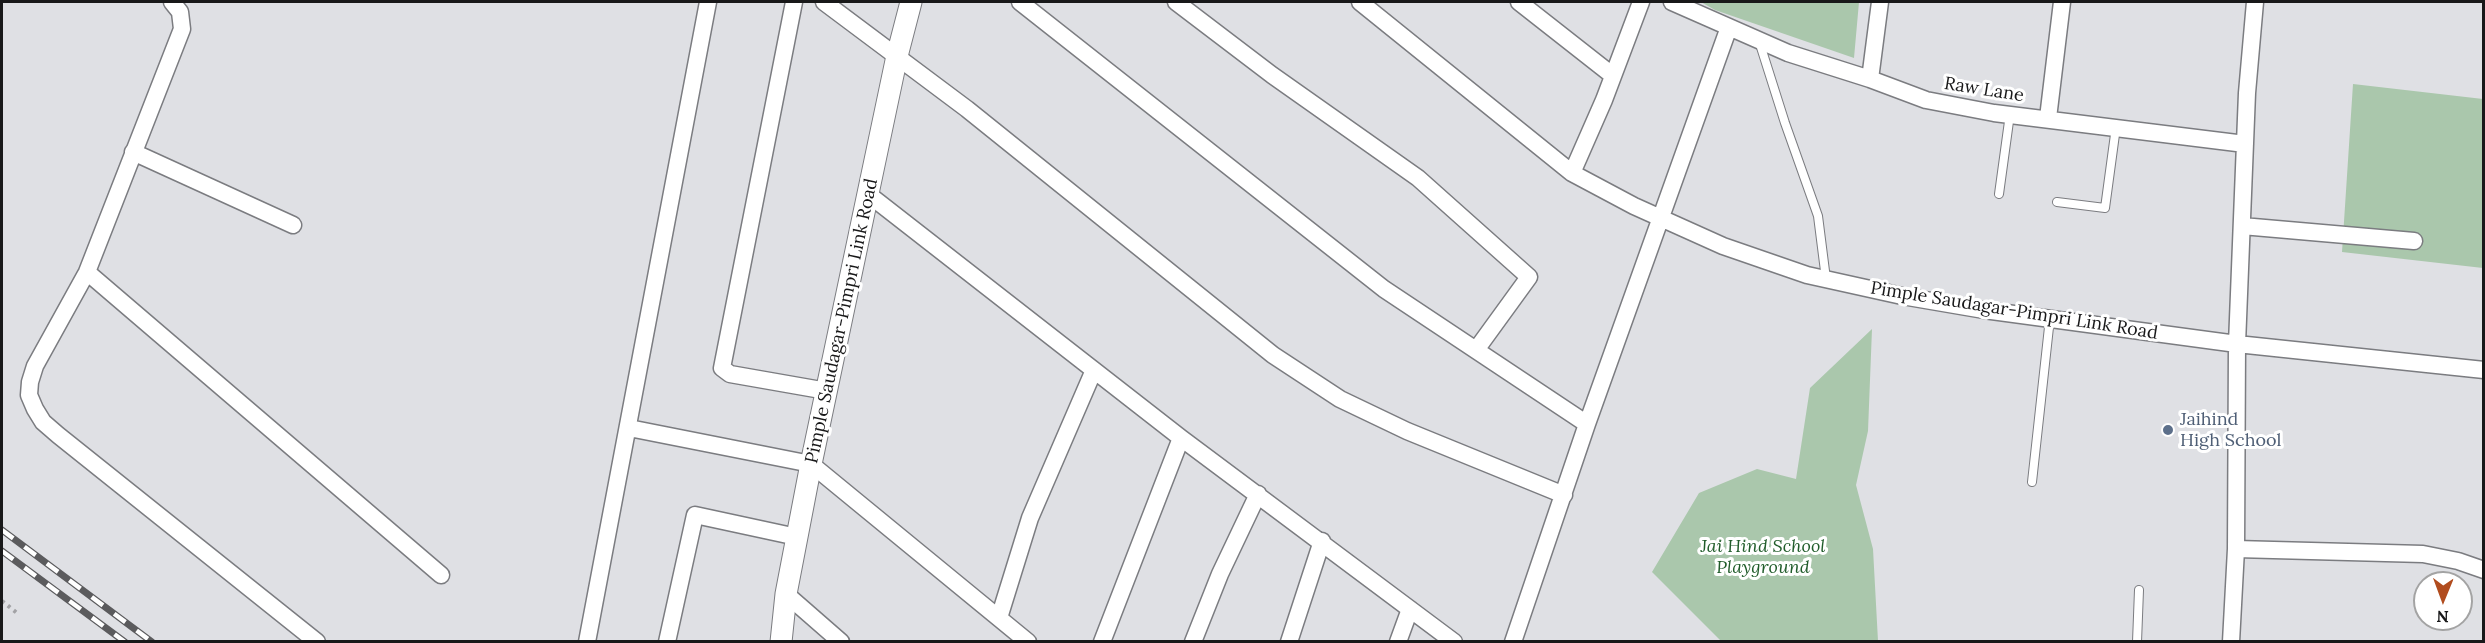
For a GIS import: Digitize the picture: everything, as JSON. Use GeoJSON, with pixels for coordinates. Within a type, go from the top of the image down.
{"type":"FeatureCollection","features":[{"type":"Feature","properties":{"kind":"street"},"geometry":{"type":"LineString","coordinates":[[172,2],[180,12],[182,29],[87,272],[35,366],[29,394],[35,410],[58,435],[318,642]]}},
{"type":"Feature","properties":{"kind":"street"},"geometry":{"type":"LineString","coordinates":[[587,642],[708,2]]}},
{"type":"Feature","properties":{"kind":"street"},"geometry":{"type":"LineString","coordinates":[[794,2],[722,368],[730,374],[827,391]]}},
{"type":"Feature","properties":{"kind":"street"},"geometry":{"type":"LineString","coordinates":[[824,2],[967,109],[1272,355],[1340,399],[1407,431],[1563,495]]}},
{"type":"Feature","properties":{"kind":"street","name":"Pimple Saudagar-Pimpri Link Road"},"geometry":{"type":"LineString","coordinates":[[781,642],[786,594],[811,464],[897,56],[911,2]]}},
{"type":"Feature","properties":{"kind":"street"},"geometry":{"type":"LineString","coordinates":[[1020,2],[1384,289],[1587,424]]}},
{"type":"Feature","properties":{"kind":"street"},"geometry":{"type":"LineString","coordinates":[[1176,2],[1272,75],[1418,178],[1529,278],[1476,350]]}},
{"type":"Feature","properties":{"kind":"street","name":"Pimple Saudagar-Pimpri Link Road"},"geometry":{"type":"LineString","coordinates":[[1360,2],[1572,173],[1723,246],[1807,275],[1902,296],[2050,318],[2237,344],[2484,370]]}},
{"type":"Feature","properties":{"kind":"street"},"geometry":{"type":"LineString","coordinates":[[1519,2],[1612,75]]}},
{"type":"Feature","properties":{"kind":"street"},"geometry":{"type":"LineString","coordinates":[[1572,173],[1604,100],[1641,2]]}},
{"type":"Feature","properties":{"kind":"street","name":"Raw Lane"},"geometry":{"type":"LineString","coordinates":[[1672,2],[1788,53],[1870,79],[1926,100],[2010,114],[2245,144]]}},
{"type":"Feature","properties":{"kind":"street"},"geometry":{"type":"LineString","coordinates":[[1870,79],[1880,2]]}},
{"type":"Feature","properties":{"kind":"street"},"geometry":{"type":"LineString","coordinates":[[2048,118],[2062,2]]}},
{"type":"Feature","properties":{"kind":"street"},"geometry":{"type":"LineString","coordinates":[[2231,642],[2236,549],[2237,344],[2245,144],[2255,2]]}},
{"type":"Feature","properties":{"kind":"street"},"geometry":{"type":"LineString","coordinates":[[1513,642],[1587,424],[1730,27]]}},
{"type":"Feature","properties":{"kind":"street"},"geometry":{"type":"LineString","coordinates":[[133,152],[293,225]]}},
{"type":"Feature","properties":{"kind":"street"},"geometry":{"type":"LineString","coordinates":[[868,194],[1181,438],[1322,541],[1454,642]]}},
{"type":"Feature","properties":{"kind":"street"},"geometry":{"type":"LineString","coordinates":[[2242,226],[2414,242]]}},
{"type":"Feature","properties":{"kind":"street"},"geometry":{"type":"LineString","coordinates":[[87,272],[441,575]]}},
{"type":"Feature","properties":{"kind":"street"},"geometry":{"type":"LineString","coordinates":[[999,618],[1030,518],[1094,370]]}},
{"type":"Feature","properties":{"kind":"street"},"geometry":{"type":"LineString","coordinates":[[629,428],[811,464],[1028,642]]}},
{"type":"Feature","properties":{"kind":"street"},"geometry":{"type":"LineString","coordinates":[[1102,642],[1181,438]]}},
{"type":"Feature","properties":{"kind":"street"},"geometry":{"type":"LineString","coordinates":[[1193,642],[1220,574],[1258,494]]}},
{"type":"Feature","properties":{"kind":"street"},"geometry":{"type":"LineString","coordinates":[[668,642],[695,516],[797,537]]}},
{"type":"Feature","properties":{"kind":"street"},"geometry":{"type":"LineString","coordinates":[[1289,642],[1322,541]]}},
{"type":"Feature","properties":{"kind":"street"},"geometry":{"type":"LineString","coordinates":[[2236,549],[2422,554],[2458,561],[2484,570]]}},
{"type":"Feature","properties":{"kind":"street"},"geometry":{"type":"LineString","coordinates":[[786,594],[841,642]]}},
{"type":"Feature","properties":{"kind":"street"},"geometry":{"type":"LineString","coordinates":[[1398,642],[1410,609]]}},
{"type":"Feature","properties":{"kind":"lane"},"geometry":{"type":"LineString","coordinates":[[1759,41],[1818,216],[1826,279]]}},
{"type":"Feature","properties":{"kind":"lane"},"geometry":{"type":"LineString","coordinates":[[1999,194],[2010,114]]}},
{"type":"Feature","properties":{"kind":"lane"},"geometry":{"type":"LineString","coordinates":[[2057,202],[2105,208],[2116,127]]}},
{"type":"Feature","properties":{"kind":"lane"},"geometry":{"type":"LineString","coordinates":[[2032,482],[2050,318]]}},
{"type":"Feature","properties":{"kind":"lane"},"geometry":{"type":"LineString","coordinates":[[2137,642],[2139,590]]}},
{"type":"Feature","properties":{"kind":"path"},"geometry":{"type":"LineString","coordinates":[[2,601],[17,613]]}},
{"type":"Feature","properties":{"kind":"green space"},"geometry":{"type":"Polygon","coordinates":[[[1701,2],[1859,2],[1854,58],[1715,10],[1701,2]]]}},
{"type":"Feature","properties":{"kind":"green space"},"geometry":{"type":"Polygon","coordinates":[[[2353,84],[2483,99],[2483,268],[2342,252],[2353,84]]]}},
{"type":"Feature","properties":{"kind":"green space","name":"Jai Hind School Playground"},"geometry":{"type":"Polygon","coordinates":[[[1872,329],[1868,431],[1856,485],[1873,549],[1878,641],[1721,641],[1652,572],[1699,493],[1757,469],[1796,479],[1810,388],[1872,329]]]}},
{"type":"Feature","properties":{"kind":"railway"},"geometry":{"type":"LineString","coordinates":[[2,530],[152,642]]}},
{"type":"Feature","properties":{"kind":"railway"},"geometry":{"type":"LineString","coordinates":[[2,551],[125,642]]}},
{"type":"Feature","properties":{"kind":"place","name":"Jaihind High School"},"geometry":{"type":"Point","coordinates":[2168,430]}}]}
